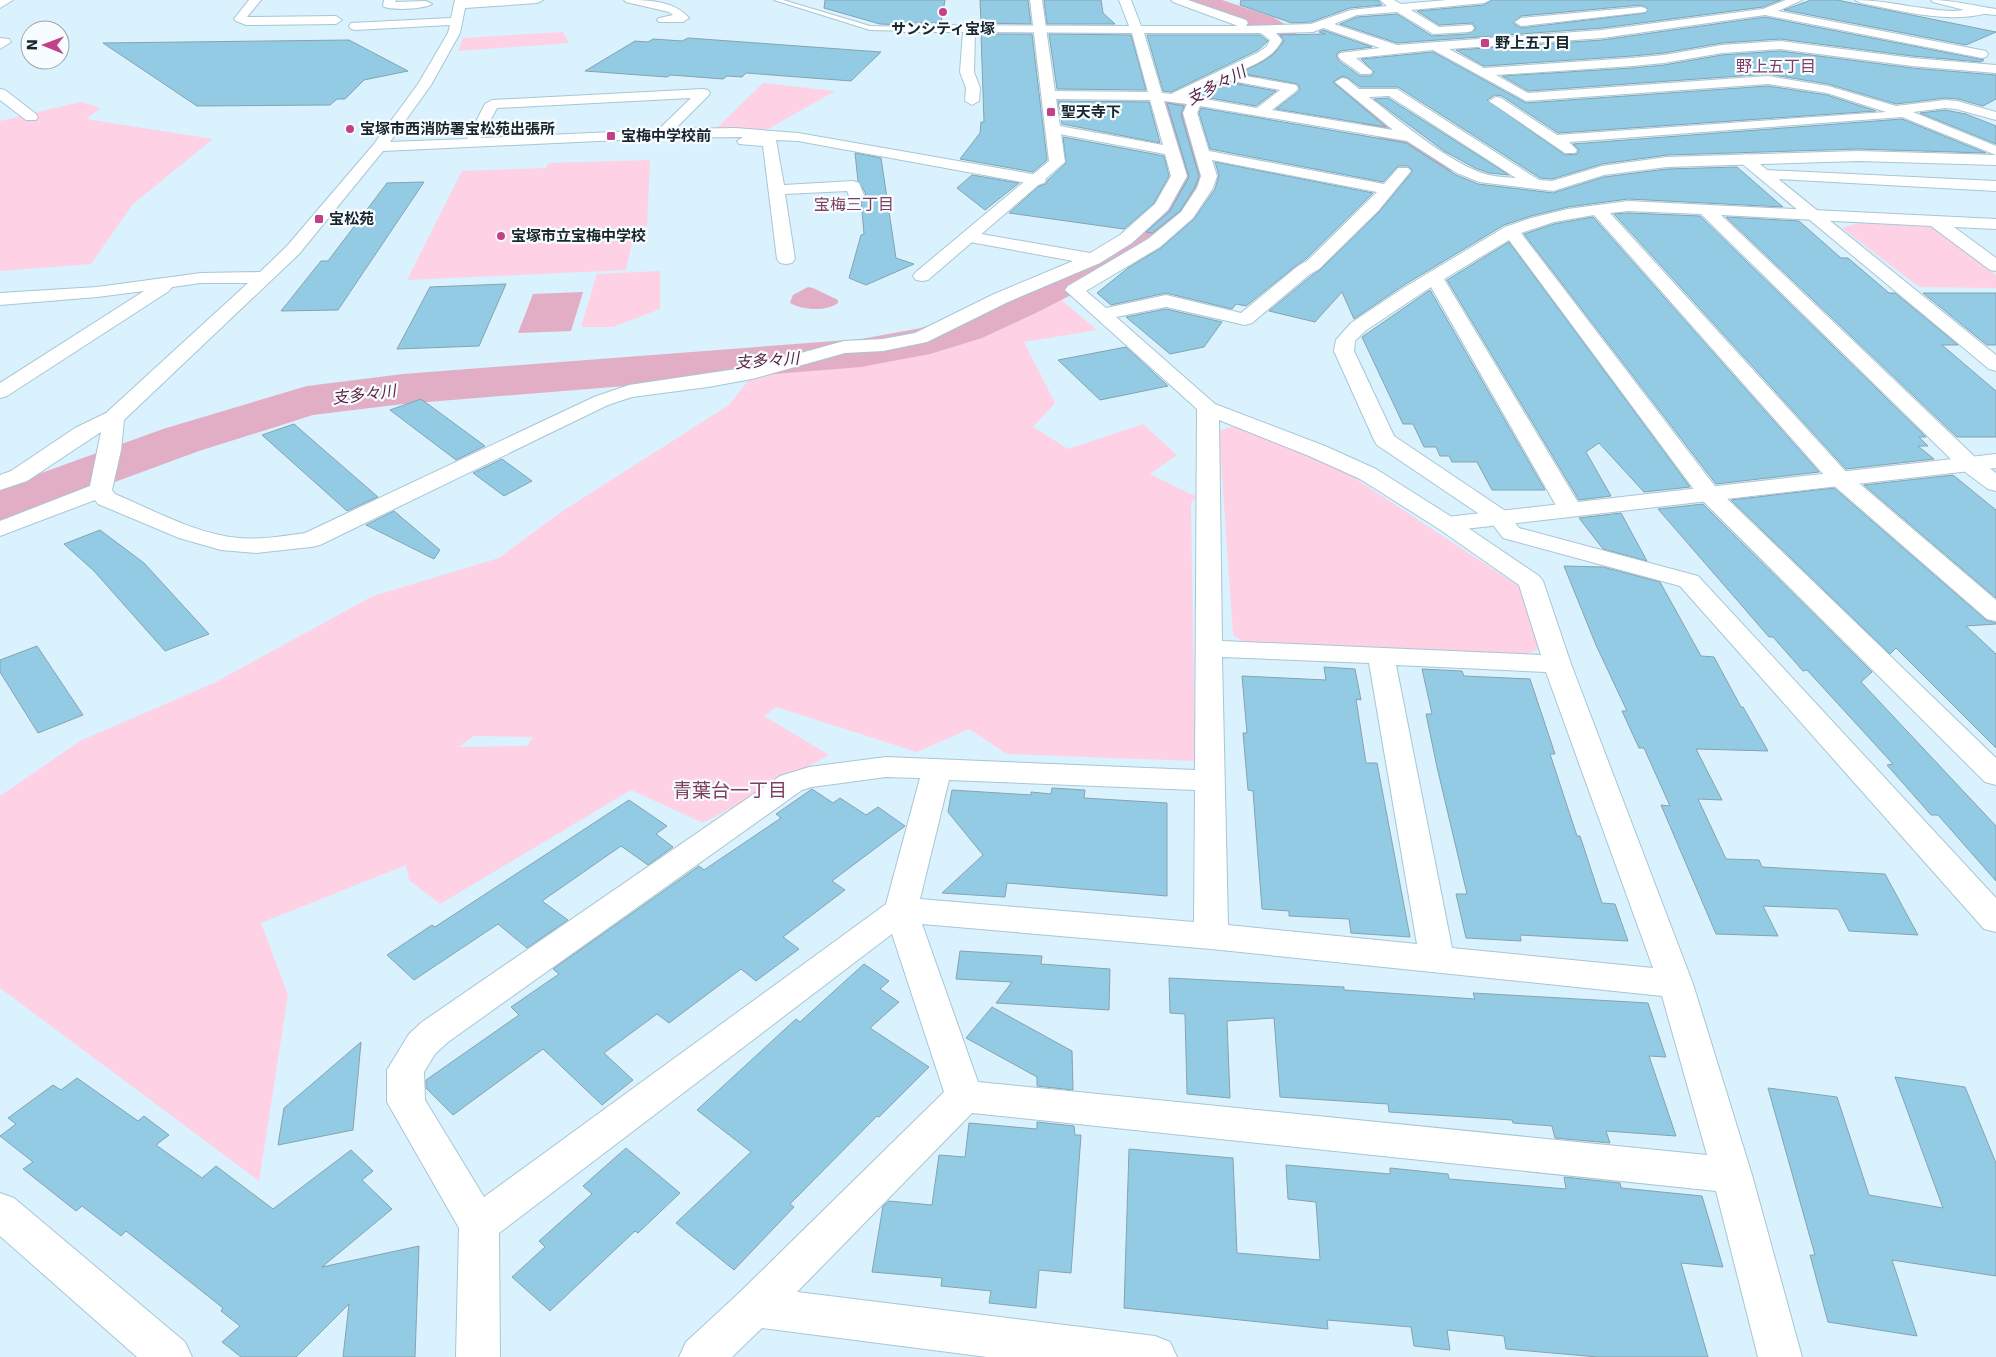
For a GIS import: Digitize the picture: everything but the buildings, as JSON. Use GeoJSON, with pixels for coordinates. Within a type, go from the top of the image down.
{"type":"FeatureCollection","features":[{"type":"Feature","properties":{"kind":"street"},"geometry":{"type":"LineString","coordinates":[[0,5],[7,0]]}},
{"type":"Feature","properties":{"kind":"street"},"geometry":{"type":"LineString","coordinates":[[255,0],[240,19],[246,21],[336,20]]}},
{"type":"Feature","properties":{"kind":"street"},"geometry":{"type":"LineString","coordinates":[[390,0],[388,6],[434,4]]}},
{"type":"Feature","properties":{"kind":"street"},"geometry":{"type":"LineString","coordinates":[[0,483],[19,476],[83,433],[114,418],[293,250],[379,147],[424,85],[454,33],[459,2],[537,0]]}},
{"type":"Feature","properties":{"kind":"street"},"geometry":{"type":"LineString","coordinates":[[630,0],[673,9],[683,18],[663,20]]}},
{"type":"Feature","properties":{"kind":"street"},"geometry":{"type":"LineString","coordinates":[[922,276],[1038,180],[1056,162],[1054,129],[1036,0]]}},
{"type":"Feature","properties":{"kind":"street"},"geometry":{"type":"LineString","coordinates":[[1125,0],[1137,31],[1154,96],[1179,176],[1162,207],[1126,238],[1074,290],[1191,391],[1208,408],[1317,450],[1368,474],[1447,524],[1530,581],[1557,664],[1676,984],[1732,1175],[1780,1357]]}},
{"type":"Feature","properties":{"kind":"street"},"geometry":{"type":"LineString","coordinates":[[1177,0],[1285,29],[1314,28],[1355,12],[1484,0]]}},
{"type":"Feature","properties":{"kind":"street"},"geometry":{"type":"LineString","coordinates":[[1173,98],[1262,55],[1272,48],[1276,40],[1258,23],[1210,0]]}},
{"type":"Feature","properties":{"kind":"street"},"geometry":{"type":"LineString","coordinates":[[1386,0],[1460,45]]}},
{"type":"Feature","properties":{"kind":"street"},"geometry":{"type":"LineString","coordinates":[[1613,0],[1678,24]]}},
{"type":"Feature","properties":{"kind":"street"},"geometry":{"type":"LineString","coordinates":[[1366,72],[1344,56],[1396,49],[1590,36],[1765,12],[1796,0]]}},
{"type":"Feature","properties":{"kind":"street"},"geometry":{"type":"LineString","coordinates":[[1861,0],[1950,15],[1990,11]]}},
{"type":"Feature","properties":{"kind":"street"},"geometry":{"type":"LineString","coordinates":[[1937,0],[1990,11]]}},
{"type":"Feature","properties":{"kind":"street"},"geometry":{"type":"LineString","coordinates":[[279,20],[288,6]]}},
{"type":"Feature","properties":{"kind":"street"},"geometry":{"type":"LineString","coordinates":[[1505,24],[1641,10]]}},
{"type":"Feature","properties":{"kind":"street"},"geometry":{"type":"LineString","coordinates":[[1765,12],[1996,58]]}},
{"type":"Feature","properties":{"kind":"street"},"geometry":{"type":"LineString","coordinates":[[355,26],[457,21]]}},
{"type":"Feature","properties":{"kind":"street"},"geometry":{"type":"LineString","coordinates":[[908,29],[1137,31],[1258,23]]}},
{"type":"Feature","properties":{"kind":"street"},"geometry":{"type":"LineString","coordinates":[[1323,24],[1396,49]]}},
{"type":"Feature","properties":{"kind":"street"},"geometry":{"type":"LineString","coordinates":[[1438,31],[1476,27]]}},
{"type":"Feature","properties":{"kind":"street"},"geometry":{"type":"LineString","coordinates":[[969,29],[967,72],[973,88],[972,101]]}},
{"type":"Feature","properties":{"kind":"street"},"geometry":{"type":"LineString","coordinates":[[1972,52],[1993,43]]}},
{"type":"Feature","properties":{"kind":"street"},"geometry":{"type":"LineString","coordinates":[[1480,72],[1632,62],[1664,59],[1722,49],[1780,45],[1912,62],[1996,69]]}},
{"type":"Feature","properties":{"kind":"street"},"geometry":{"type":"LineString","coordinates":[[1437,47],[1526,97]]}},
{"type":"Feature","properties":{"kind":"street"},"geometry":{"type":"LineString","coordinates":[[1220,75],[1291,88],[1259,113]]}},
{"type":"Feature","properties":{"kind":"street"},"geometry":{"type":"LineString","coordinates":[[1602,171],[1496,101],[1526,97],[1768,80],[1803,83],[1855,96],[1902,112],[1996,151]]}},
{"type":"Feature","properties":{"kind":"street"},"geometry":{"type":"LineString","coordinates":[[1342,82],[1411,137],[1472,175],[1485,179],[1553,186],[1602,171],[1667,162],[1745,159],[1858,156],[1996,160]]}},
{"type":"Feature","properties":{"kind":"street"},"geometry":{"type":"LineString","coordinates":[[1357,93],[1392,92],[1535,184]]}},
{"type":"Feature","properties":{"kind":"street"},"geometry":{"type":"LineString","coordinates":[[0,93],[31,117]]}},
{"type":"Feature","properties":{"kind":"street"},"geometry":{"type":"LineString","coordinates":[[472,142],[492,104],[703,93],[662,134]]}},
{"type":"Feature","properties":{"kind":"street"},"geometry":{"type":"LineString","coordinates":[[1048,95],[1154,96],[1173,98],[1194,103],[1411,137]]}},
{"type":"Feature","properties":{"kind":"street"},"geometry":{"type":"LineString","coordinates":[[114,418],[110,450],[102,485],[106,499],[203,538],[238,545],[279,544],[311,540],[601,401],[629,391],[708,381],[844,348],[883,345],[920,338],[1001,298],[1099,265],[1154,243],[1187,214],[1205,188],[1209,176],[1190,113],[1194,103]]}},
{"type":"Feature","properties":{"kind":"street"},"geometry":{"type":"LineString","coordinates":[[1556,140],[1902,112],[1951,104],[1996,116]]}},
{"type":"Feature","properties":{"kind":"street"},"geometry":{"type":"LineString","coordinates":[[1054,129],[1171,151]]}},
{"type":"Feature","properties":{"kind":"street"},"geometry":{"type":"LineString","coordinates":[[379,147],[706,132],[798,137],[1038,180]]}},
{"type":"Feature","properties":{"kind":"street"},"geometry":{"type":"LineString","coordinates":[[706,132],[705,139],[770,142],[786,259]]}},
{"type":"Feature","properties":{"kind":"street"},"geometry":{"type":"LineString","coordinates":[[772,155],[790,154]]}},
{"type":"Feature","properties":{"kind":"street"},"geometry":{"type":"LineString","coordinates":[[1202,154],[1387,189]]}},
{"type":"Feature","properties":{"kind":"street"},"geometry":{"type":"LineString","coordinates":[[1745,159],[1996,366]]}},
{"type":"Feature","properties":{"kind":"street"},"geometry":{"type":"LineString","coordinates":[[1102,314],[1166,301],[1245,319],[1304,270],[1313,265],[1372,208],[1403,171]]}},
{"type":"Feature","properties":{"kind":"street"},"geometry":{"type":"LineString","coordinates":[[1764,174],[1996,186]]}},
{"type":"Feature","properties":{"kind":"street"},"geometry":{"type":"LineString","coordinates":[[777,190],[853,186],[856,196]]}},
{"type":"Feature","properties":{"kind":"street"},"geometry":{"type":"LineString","coordinates":[[1996,224],[1628,206],[1598,209],[1523,225],[1511,231],[1434,277],[1358,327],[1346,340],[1344,351],[1385,440],[1499,517],[1511,533],[1689,581],[1996,920]]}},
{"type":"Feature","properties":{"kind":"street"},"geometry":{"type":"LineString","coordinates":[[1598,209],[1839,478],[1996,613]]}},
{"type":"Feature","properties":{"kind":"street"},"geometry":{"type":"LineString","coordinates":[[1706,210],[1969,464],[1996,484]]}},
{"type":"Feature","properties":{"kind":"street"},"geometry":{"type":"LineString","coordinates":[[1935,221],[1996,266]]}},
{"type":"Feature","properties":{"kind":"street"},"geometry":{"type":"LineString","coordinates":[[1511,231],[1709,494],[1996,775]]}},
{"type":"Feature","properties":{"kind":"street"},"geometry":{"type":"LineString","coordinates":[[970,237],[1099,265]]}},
{"type":"Feature","properties":{"kind":"street"},"geometry":{"type":"LineString","coordinates":[[0,317],[11,302],[201,278],[264,277]]}},
{"type":"Feature","properties":{"kind":"street"},"geometry":{"type":"LineString","coordinates":[[1434,277],[1570,509]]}},
{"type":"Feature","properties":{"kind":"street"},"geometry":{"type":"LineString","coordinates":[[0,392],[170,282]]}},
{"type":"Feature","properties":{"kind":"street"},"geometry":{"type":"LineString","coordinates":[[1208,408],[1207,598],[1211,936]]}},
{"type":"Feature","properties":{"kind":"street"},"geometry":{"type":"LineString","coordinates":[[1447,524],[1996,461]]}},
{"type":"Feature","properties":{"kind":"street"},"geometry":{"type":"LineString","coordinates":[[0,529],[102,485]]}},
{"type":"Feature","properties":{"kind":"street"},"geometry":{"type":"LineString","coordinates":[[1209,648],[1557,664]]}},
{"type":"Feature","properties":{"kind":"street"},"geometry":{"type":"LineString","coordinates":[[1381,655],[1437,960]]}},
{"type":"Feature","properties":{"kind":"street"},"geometry":{"type":"LineString","coordinates":[[478,1357],[479,1225],[406,1102],[405,1070],[422,1044],[435,1032],[791,783],[809,777],[886,767],[1210,781]]}},
{"type":"Feature","properties":{"kind":"street"},"geometry":{"type":"LineString","coordinates":[[937,770],[901,910],[964,1096]]}},
{"type":"Feature","properties":{"kind":"street"},"geometry":{"type":"LineString","coordinates":[[479,1225],[901,910],[1211,936],[1676,984]]}},
{"type":"Feature","properties":{"kind":"street"},"geometry":{"type":"LineString","coordinates":[[964,1096],[1732,1175]]}},
{"type":"Feature","properties":{"kind":"street"},"geometry":{"type":"LineString","coordinates":[[701,1357],[754,1307],[964,1096]]}},
{"type":"Feature","properties":{"kind":"street"},"geometry":{"type":"LineString","coordinates":[[0,1211],[170,1357]]}},
{"type":"Feature","properties":{"kind":"street"},"geometry":{"type":"LineString","coordinates":[[754,1307],[1155,1357]]}},
{"type":"Feature","properties":{"kind":"lane"},"geometry":{"type":"LineString","coordinates":[[776,0],[870,28],[908,29]]}},
{"type":"Feature","properties":{"kind":"lane"},"geometry":{"type":"LineString","coordinates":[[786,3],[798,0]]}},
{"type":"Feature","properties":{"kind":"shaded area"},"geometry":{"type":"Polygon","coordinates":[[[563,32],[569,43],[458,51],[463,38],[563,32]]]}},
{"type":"Feature","properties":{"kind":"shaded area"},"geometry":{"type":"Polygon","coordinates":[[[763,83],[835,91],[768,129],[717,128],[763,83]]]}},
{"type":"Feature","properties":{"kind":"shaded area"},"geometry":{"type":"Polygon","coordinates":[[[81,102],[101,108],[86,119],[213,139],[133,204],[91,264],[0,271],[0,121],[81,102]]]}},
{"type":"Feature","properties":{"kind":"shaded area"},"geometry":{"type":"Polygon","coordinates":[[[650,160],[647,226],[635,228],[626,270],[407,280],[462,171],[546,168],[549,163],[650,160]]]}},
{"type":"Feature","properties":{"kind":"shaded area"},"geometry":{"type":"Polygon","coordinates":[[[1858,223],[1932,227],[1996,275],[1996,288],[1919,287],[1842,228],[1858,223]]]}},
{"type":"Feature","properties":{"kind":"shaded area"},"geometry":{"type":"Polygon","coordinates":[[[660,271],[660,309],[613,327],[581,327],[597,274],[660,271]]]}},
{"type":"Feature","properties":{"kind":"shaded area"},"geometry":{"type":"Polygon","coordinates":[[[808,287],[838,300],[838,303],[827,308],[814,309],[790,303],[793,295],[808,287]]]}},
{"type":"Feature","properties":{"kind":"shaded area"},"geometry":{"type":"Polygon","coordinates":[[[583,292],[571,331],[518,333],[533,294],[583,292]]]}},
{"type":"Feature","properties":{"kind":"shaded area"},"geometry":{"type":"Polygon","coordinates":[[[1059,298],[1097,330],[1024,342],[1055,403],[1033,427],[1068,449],[1143,424],[1177,455],[1150,474],[1197,497],[1191,503],[1195,761],[1007,754],[969,729],[917,752],[776,707],[764,716],[829,755],[703,823],[631,790],[440,904],[409,880],[406,865],[261,923],[288,995],[259,1181],[0,988],[0,796],[80,741],[214,683],[373,596],[499,558],[561,512],[729,405],[748,381],[815,362],[851,360],[945,345],[1059,298]],[[474,736],[459,747],[527,746],[532,737],[474,736]]]}},
{"type":"Feature","properties":{"kind":"shaded area"},"geometry":{"type":"Polygon","coordinates":[[[1236,425],[1344,471],[1520,587],[1542,647],[1525,655],[1248,645],[1233,635],[1219,431],[1236,425]]]}},
{"type":"Feature","properties":{"kind":"waterway","name":"支多々川"},"geometry":{"type":"LineString","coordinates":[[0,508],[36,492],[181,440],[307,401],[403,389],[861,353],[930,340],[966,328],[1025,302],[1136,245],[1169,219],[1187,195],[1194,180],[1177,107],[1190,97],[1254,67],[1286,48],[1283,35],[1263,23],[1196,0]]}},
{"type":"Feature","properties":{"kind":"waterway"},"geometry":{"type":"LineString","coordinates":[[1315,70],[1418,153],[1444,185]]}},
{"type":"Feature","properties":{"kind":"place","name":"サンシティ宝塚"},"geometry":{"type":"Point","coordinates":[943,12]}},
{"type":"Feature","properties":{"kind":"place","name":"野上五丁目"},"geometry":{"type":"Point","coordinates":[1485,43]}},
{"type":"Feature","properties":{"kind":"place","name":"聖天寺下"},"geometry":{"type":"Point","coordinates":[1051,112]}},
{"type":"Feature","properties":{"kind":"place","name":"宝塚市西消防署宝松苑出張所"},"geometry":{"type":"Point","coordinates":[350,129]}},
{"type":"Feature","properties":{"kind":"place","name":"宝梅中学校前"},"geometry":{"type":"Point","coordinates":[611,136]}},
{"type":"Feature","properties":{"kind":"place","name":"宝松苑"},"geometry":{"type":"Point","coordinates":[319,219]}},
{"type":"Feature","properties":{"kind":"place","name":"宝塚市立宝梅中学校"},"geometry":{"type":"Point","coordinates":[501,236]}},
{"type":"Feature","properties":{"kind":"district","name":"野上五丁目"},"geometry":{"type":"Point","coordinates":[1776,66]}},
{"type":"Feature","properties":{"kind":"district","name":"宝梅三丁目"},"geometry":{"type":"Point","coordinates":[854,204]}},
{"type":"Feature","properties":{"kind":"district","name":"青葉台一丁目"},"geometry":{"type":"Point","coordinates":[730,790]}}]}
